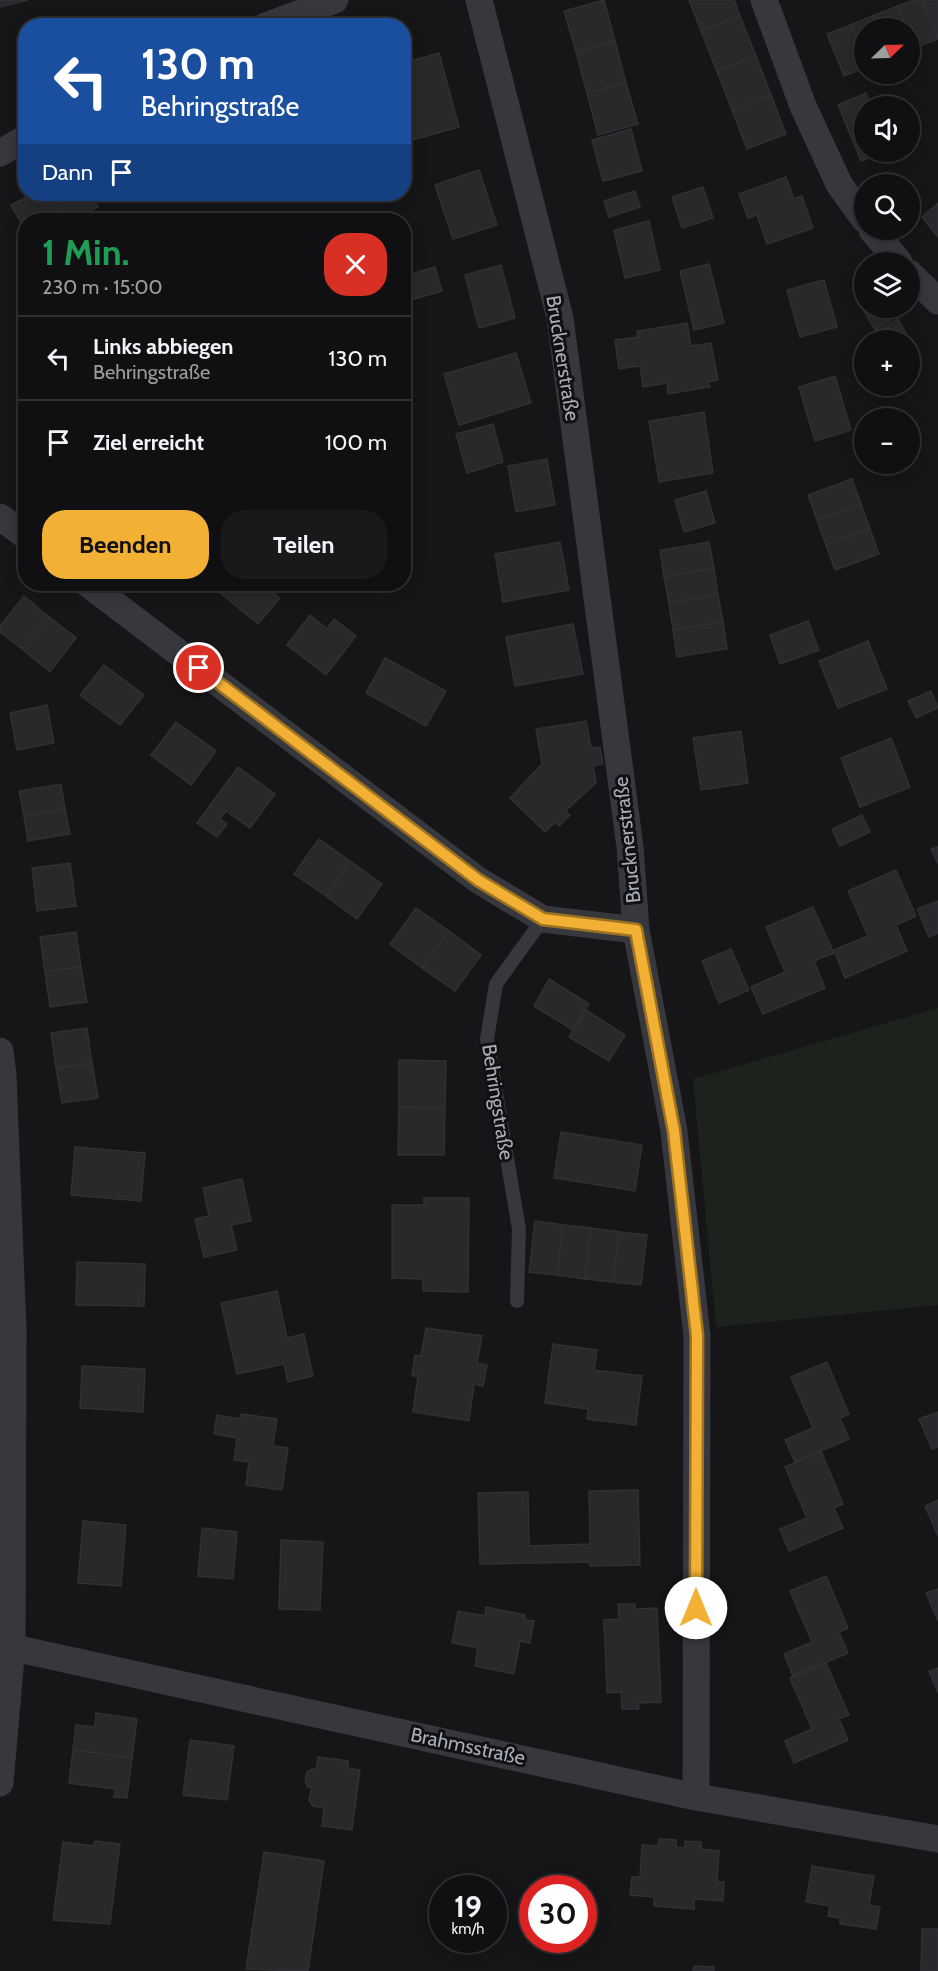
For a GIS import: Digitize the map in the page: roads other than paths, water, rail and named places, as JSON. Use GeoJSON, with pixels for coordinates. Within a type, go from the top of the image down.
{"type":"FeatureCollection","features":[{"type":"Feature","properties":{"kind":"street"},"geometry":{"type":"LineString","coordinates":[[287,18],[335,0]]}},
{"type":"Feature","properties":{"kind":"street","name":"Brucknerstraße"},"geometry":{"type":"LineString","coordinates":[[479,0],[560,318],[630,847],[636,930],[674,1131],[697,1336],[696,1797]]}},
{"type":"Feature","properties":{"kind":"street"},"geometry":{"type":"LineString","coordinates":[[764,0],[803,105],[838,184],[854,206]]}},
{"type":"Feature","properties":{"kind":"street"},"geometry":{"type":"LineString","coordinates":[[0,153],[18,143]]}},
{"type":"Feature","properties":{"kind":"street"},"geometry":{"type":"LineString","coordinates":[[880,240],[891,252]]}},
{"type":"Feature","properties":{"kind":"street"},"geometry":{"type":"LineString","coordinates":[[920,284],[938,301]]}},
{"type":"Feature","properties":{"kind":"street"},"geometry":{"type":"LineString","coordinates":[[0,517],[18,530]]}},
{"type":"Feature","properties":{"kind":"street"},"geometry":{"type":"LineString","coordinates":[[97,591],[478,880],[543,919],[636,930]]}},
{"type":"Feature","properties":{"kind":"street"},"geometry":{"type":"LineString","coordinates":[[0,1783],[6,1645],[13,1331],[1,1067]]}},
{"type":"Feature","properties":{"kind":"street","name":"Brahmsstraße"},"geometry":{"type":"LineString","coordinates":[[6,1645],[696,1797],[938,1839]]}},
{"type":"Feature","properties":{"kind":"lane","name":"Behringstraße"},"geometry":{"type":"LineString","coordinates":[[517,1300],[519,1229],[487,1039],[496,984],[543,919]]}}]}
